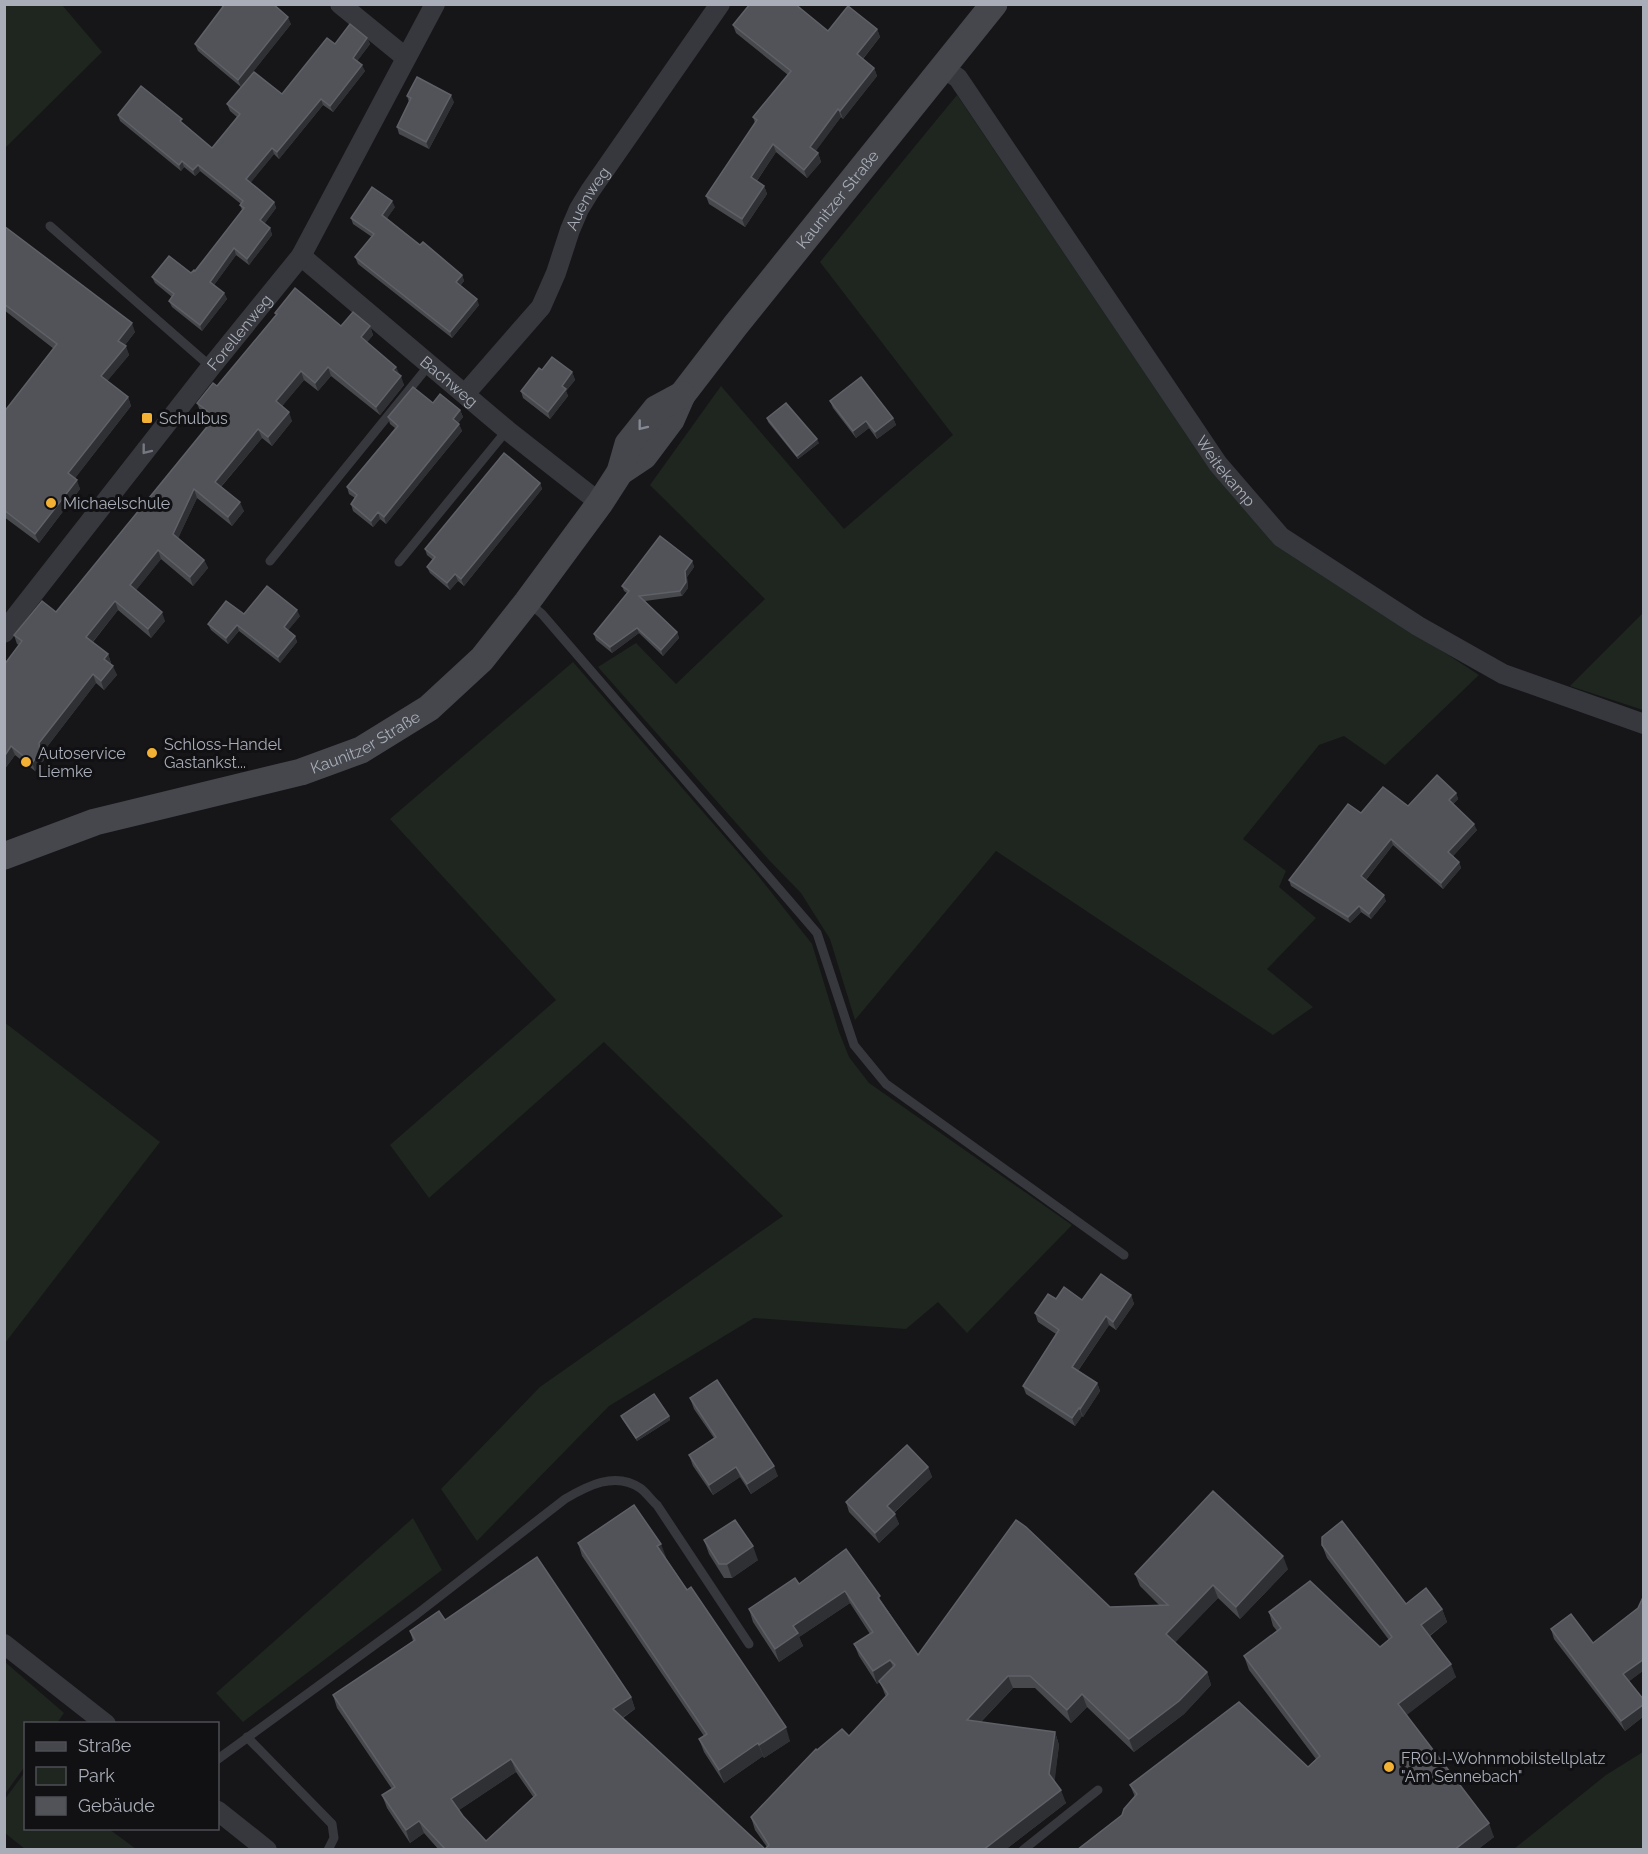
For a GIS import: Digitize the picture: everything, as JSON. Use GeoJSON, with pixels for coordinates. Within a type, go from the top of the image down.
{"type":"FeatureCollection","features":[{"type":"Feature","properties":{"kind":"street"},"geometry":{"type":"LineString","coordinates":[[339,4],[405,57]]}},
{"type":"Feature","properties":{"kind":"street","name":"Forellenweg"},"geometry":{"type":"LineString","coordinates":[[4,633],[10,612],[301,256],[435,4]]}},
{"type":"Feature","properties":{"kind":"street","name":"Auenweg"},"geometry":{"type":"LineString","coordinates":[[465,394],[541,307],[556,273],[570,230],[584,200],[720,4]]}},
{"type":"Feature","properties":{"kind":"street","name":"Kaunitzer Straße"},"geometry":{"type":"LineString","coordinates":[[4,856],[95,822],[301,772],[361,750],[429,708],[482,659],[527,602],[620,472],[644,456],[671,420],[682,395],[743,316],[994,4]]}},
{"type":"Feature","properties":{"kind":"street","name":"Weitekamp"},"geometry":{"type":"LineString","coordinates":[[942,67],[958,78],[1218,464],[1281,537],[1419,626],[1503,674],[1644,724]]}},
{"type":"Feature","properties":{"kind":"street","name":"Bachweg"},"geometry":{"type":"LineString","coordinates":[[301,256],[507,430],[600,503]]}},
{"type":"Feature","properties":{"kind":"street"},"geometry":{"type":"LineString","coordinates":[[4,1644],[103,1722]]}},
{"type":"Feature","properties":{"kind":"street"},"geometry":{"type":"LineString","coordinates":[[219,1812],[267,1850]]}},
{"type":"Feature","properties":{"kind":"lane"},"geometry":{"type":"LineString","coordinates":[[50,226],[211,367]]}},
{"type":"Feature","properties":{"kind":"lane"},"geometry":{"type":"LineString","coordinates":[[270,561],[430,364]]}},
{"type":"Feature","properties":{"kind":"lane"},"geometry":{"type":"LineString","coordinates":[[399,562],[507,430]]}},
{"type":"Feature","properties":{"kind":"lane"},"geometry":{"type":"LineString","coordinates":[[527,602],[542,614],[817,933],[854,1045],[886,1084],[1124,1255]]}},
{"type":"Feature","properties":{"kind":"lane"},"geometry":{"type":"LineString","coordinates":[[219,1758],[417,1614],[565,1499],[588,1486],[606,1481],[624,1482],[640,1488],[657,1505],[749,1644]]}},
{"type":"Feature","properties":{"kind":"lane"},"geometry":{"type":"LineString","coordinates":[[248,1737],[332,1824],[334,1838],[328,1850]]}},
{"type":"Feature","properties":{"kind":"lane"},"geometry":{"type":"LineString","coordinates":[[1023,1850],[1098,1790]]}},
{"type":"Feature","properties":{"kind":"green space"},"geometry":{"type":"Polygon","coordinates":[[[5,4],[62,5],[102,52],[5,148],[5,4]]]}},
{"type":"Feature","properties":{"kind":"green space"},"geometry":{"type":"Polygon","coordinates":[[[957,95],[1209,468],[1278,544],[1479,675],[1385,765],[1344,736],[1319,745],[1243,839],[1286,871],[1279,887],[1316,918],[1267,969],[1313,1007],[1273,1035],[996,851],[855,1020],[830,939],[801,893],[768,859],[598,667],[636,643],[676,684],[765,599],[650,485],[721,386],[844,529],[953,435],[820,262],[957,95]]]}},
{"type":"Feature","properties":{"kind":"green space"},"geometry":{"type":"Polygon","coordinates":[[[1643,613],[1643,710],[1570,686],[1643,613]]]}},
{"type":"Feature","properties":{"kind":"green space"},"geometry":{"type":"Polygon","coordinates":[[[573,662],[756,873],[812,944],[849,1057],[869,1083],[1072,1225],[967,1333],[938,1302],[906,1329],[754,1318],[609,1406],[477,1541],[441,1489],[540,1387],[783,1216],[604,1042],[429,1198],[390,1145],[556,1000],[390,819],[573,662]]]}},
{"type":"Feature","properties":{"kind":"green space"},"geometry":{"type":"Polygon","coordinates":[[[4,1022],[160,1142],[5,1343],[4,1343],[4,1022]]]}},
{"type":"Feature","properties":{"kind":"green space"},"geometry":{"type":"Polygon","coordinates":[[[413,1518],[442,1570],[243,1722],[216,1693],[413,1518]]]}},
{"type":"Feature","properties":{"kind":"green space"},"geometry":{"type":"Polygon","coordinates":[[[5,1662],[64,1713],[58,1722],[24,1722],[24,1767],[5,1794],[5,1662]]]}},
{"type":"Feature","properties":{"kind":"green space"},"geometry":{"type":"Polygon","coordinates":[[[1643,1752],[1643,1849],[1514,1849],[1606,1775],[1643,1752]]]}},
{"type":"Feature","properties":{"kind":"green space"},"geometry":{"type":"Polygon","coordinates":[[[24,1773],[24,1830],[110,1830],[136,1849],[25,1849],[5,1833],[5,1799],[24,1773]]]}},
{"type":"Feature","properties":{"kind":"building"},"geometry":{"type":"Polygon","coordinates":[[[225,4],[273,4],[288,17],[238,80],[195,44],[225,4]]]}},
{"type":"Feature","properties":{"kind":"building"},"geometry":{"type":"Polygon","coordinates":[[[750,4],[795,4],[828,31],[848,6],[877,29],[857,54],[874,68],[840,111],[838,109],[810,147],[818,153],[804,170],[773,144],[751,177],[764,186],[742,219],[706,196],[757,120],[753,117],[791,71],[733,25],[750,4]]]}},
{"type":"Feature","properties":{"kind":"building"},"geometry":{"type":"Polygon","coordinates":[[[350,24],[367,38],[353,58],[362,65],[330,106],[321,99],[277,152],[272,148],[246,179],[274,202],[260,220],[270,228],[247,259],[234,248],[210,282],[224,293],[200,325],[169,301],[174,294],[152,277],[169,256],[191,273],[195,271],[244,208],[240,205],[243,201],[198,165],[193,170],[182,161],[179,165],[118,115],[141,86],[182,119],[180,121],[212,148],[240,114],[227,104],[254,72],[282,94],[327,38],[335,44],[350,24]]]}},
{"type":"Feature","properties":{"kind":"building"},"geometry":{"type":"Polygon","coordinates":[[[417,77],[451,95],[426,142],[397,127],[411,98],[407,96],[417,77]]]}},
{"type":"Feature","properties":{"kind":"building"},"geometry":{"type":"Polygon","coordinates":[[[372,187],[392,201],[382,215],[420,245],[423,242],[462,275],[456,282],[477,299],[450,332],[355,257],[374,234],[351,218],[372,187]]]}},
{"type":"Feature","properties":{"kind":"building"},"geometry":{"type":"Polygon","coordinates":[[[4,226],[132,323],[118,341],[126,346],[101,376],[128,397],[68,473],[77,480],[35,534],[4,510],[4,412],[57,344],[4,304],[4,226]]]}},
{"type":"Feature","properties":{"kind":"building"},"geometry":{"type":"Polygon","coordinates":[[[295,288],[341,326],[353,312],[370,326],[361,337],[396,367],[393,370],[401,376],[376,407],[328,367],[315,383],[301,371],[276,401],[289,412],[268,437],[258,429],[215,482],[240,502],[228,517],[194,489],[173,534],[204,560],[190,577],[158,550],[130,585],[162,612],[148,629],[115,601],[86,637],[108,654],[104,659],[113,666],[101,681],[93,674],[39,743],[40,752],[32,763],[11,746],[4,757],[4,665],[22,641],[14,635],[42,601],[56,612],[215,417],[197,403],[213,383],[217,386],[277,314],[275,313],[295,288]]]}},
{"type":"Feature","properties":{"kind":"building"},"geometry":{"type":"Polygon","coordinates":[[[552,357],[572,372],[562,386],[566,389],[548,412],[521,391],[539,368],[542,370],[552,357]]]}},
{"type":"Feature","properties":{"kind":"building"},"geometry":{"type":"Polygon","coordinates":[[[861,377],[893,418],[875,432],[866,421],[853,431],[830,401],[861,377]]]}},
{"type":"Feature","properties":{"kind":"building"},"geometry":{"type":"Polygon","coordinates":[[[413,387],[433,403],[440,394],[460,410],[453,419],[459,424],[384,517],[378,512],[371,521],[351,504],[357,495],[347,487],[398,426],[388,417],[413,387]]]}},
{"type":"Feature","properties":{"kind":"building"},"geometry":{"type":"Polygon","coordinates":[[[786,403],[817,439],[797,456],[767,418],[786,403]]]}},
{"type":"Feature","properties":{"kind":"building"},"geometry":{"type":"Polygon","coordinates":[[[504,453],[540,483],[461,579],[455,574],[447,583],[427,567],[435,557],[425,549],[504,453]]]}},
{"type":"Feature","properties":{"kind":"building"},"geometry":{"type":"Polygon","coordinates":[[[660,536],[692,561],[685,571],[686,582],[680,591],[639,596],[677,632],[661,650],[637,628],[610,647],[594,634],[629,591],[622,586],[660,536]]]}},
{"type":"Feature","properties":{"kind":"building"},"geometry":{"type":"Polygon","coordinates":[[[267,586],[297,610],[284,627],[295,636],[278,657],[237,625],[226,638],[208,624],[226,601],[244,614],[267,586]]]}},
{"type":"Feature","properties":{"kind":"building"},"geometry":{"type":"Polygon","coordinates":[[[1437,775],[1456,793],[1449,800],[1474,824],[1448,852],[1459,862],[1441,883],[1391,839],[1361,876],[1384,895],[1369,914],[1359,906],[1348,917],[1289,880],[1348,804],[1361,813],[1383,787],[1408,806],[1437,775]]]}},
{"type":"Feature","properties":{"kind":"building"},"geometry":{"type":"Polygon","coordinates":[[[1101,1274],[1131,1295],[1113,1322],[1106,1316],[1072,1367],[1097,1383],[1072,1418],[1023,1386],[1059,1330],[1035,1313],[1048,1294],[1056,1299],[1064,1287],[1082,1300],[1101,1274]]]}},
{"type":"Feature","properties":{"kind":"building"},"geometry":{"type":"Polygon","coordinates":[[[717,1380],[774,1466],[747,1484],[736,1467],[709,1485],[689,1455],[716,1437],[690,1398],[717,1380]]]}},
{"type":"Feature","properties":{"kind":"building"},"geometry":{"type":"Polygon","coordinates":[[[654,1394],[669,1416],[636,1438],[621,1416],[654,1394]]]}},
{"type":"Feature","properties":{"kind":"building"},"geometry":{"type":"Polygon","coordinates":[[[907,1445],[928,1467],[887,1506],[895,1514],[875,1533],[846,1502],[907,1445]]]}},
{"type":"Feature","properties":{"kind":"building"},"geometry":{"type":"Polygon","coordinates":[[[1213,1491],[1283,1556],[1236,1607],[1213,1585],[1166,1634],[1207,1672],[1179,1701],[1129,1739],[1082,1694],[1067,1710],[1030,1676],[1008,1676],[967,1720],[1055,1732],[1049,1774],[1061,1790],[983,1850],[446,1850],[419,1821],[406,1830],[382,1795],[395,1787],[333,1695],[415,1640],[410,1631],[439,1611],[445,1620],[537,1557],[631,1697],[613,1709],[765,1849],[769,1845],[751,1817],[816,1749],[842,1729],[849,1736],[888,1694],[879,1681],[895,1665],[890,1660],[873,1671],[854,1644],[873,1632],[845,1591],[793,1626],[798,1633],[775,1649],[749,1609],[795,1578],[799,1584],[846,1549],[918,1655],[1016,1520],[1110,1607],[1168,1605],[1135,1574],[1213,1491]],[[511,1759],[451,1799],[486,1841],[536,1795],[511,1759]]]}},
{"type":"Feature","properties":{"kind":"building"},"geometry":{"type":"Polygon","coordinates":[[[634,1505],[661,1544],[657,1546],[687,1590],[691,1587],[786,1727],[719,1770],[699,1739],[707,1734],[578,1543],[634,1505]]]}},
{"type":"Feature","properties":{"kind":"building"},"geometry":{"type":"Polygon","coordinates":[[[735,1520],[753,1546],[727,1564],[719,1564],[704,1540],[735,1520]]]}},
{"type":"Feature","properties":{"kind":"building"},"geometry":{"type":"Polygon","coordinates":[[[1342,1521],[1406,1604],[1426,1588],[1442,1609],[1421,1625],[1451,1664],[1398,1704],[1489,1823],[1454,1850],[1077,1850],[1122,1815],[1124,1809],[1137,1794],[1130,1785],[1239,1702],[1308,1767],[1320,1756],[1244,1656],[1281,1628],[1269,1612],[1310,1581],[1380,1647],[1392,1637],[1322,1545],[1322,1537],[1342,1521]]]}},
{"type":"Feature","properties":{"kind":"building"},"geometry":{"type":"Polygon","coordinates":[[[1644,1595],[1644,1659],[1623,1674],[1644,1700],[1644,1704],[1621,1721],[1551,1629],[1571,1614],[1593,1643],[1638,1608],[1644,1595]]]}},
{"type":"Feature","properties":{"kind":"place","name":"Schulbus"},"geometry":{"type":"Point","coordinates":[147,418]}},
{"type":"Feature","properties":{"kind":"place","name":"Michaelschule"},"geometry":{"type":"Point","coordinates":[51,503]}},
{"type":"Feature","properties":{"kind":"place","name":"Schloss-Handel Gastankst..."},"geometry":{"type":"Point","coordinates":[152,753]}},
{"type":"Feature","properties":{"kind":"place","name":"Autoservice Liemke"},"geometry":{"type":"Point","coordinates":[26,762]}},
{"type":"Feature","properties":{"kind":"place","name":"FROLI-Wohnmobilstellplatz \"Am Sennebach\""},"geometry":{"type":"Point","coordinates":[1389,1767]}}]}
